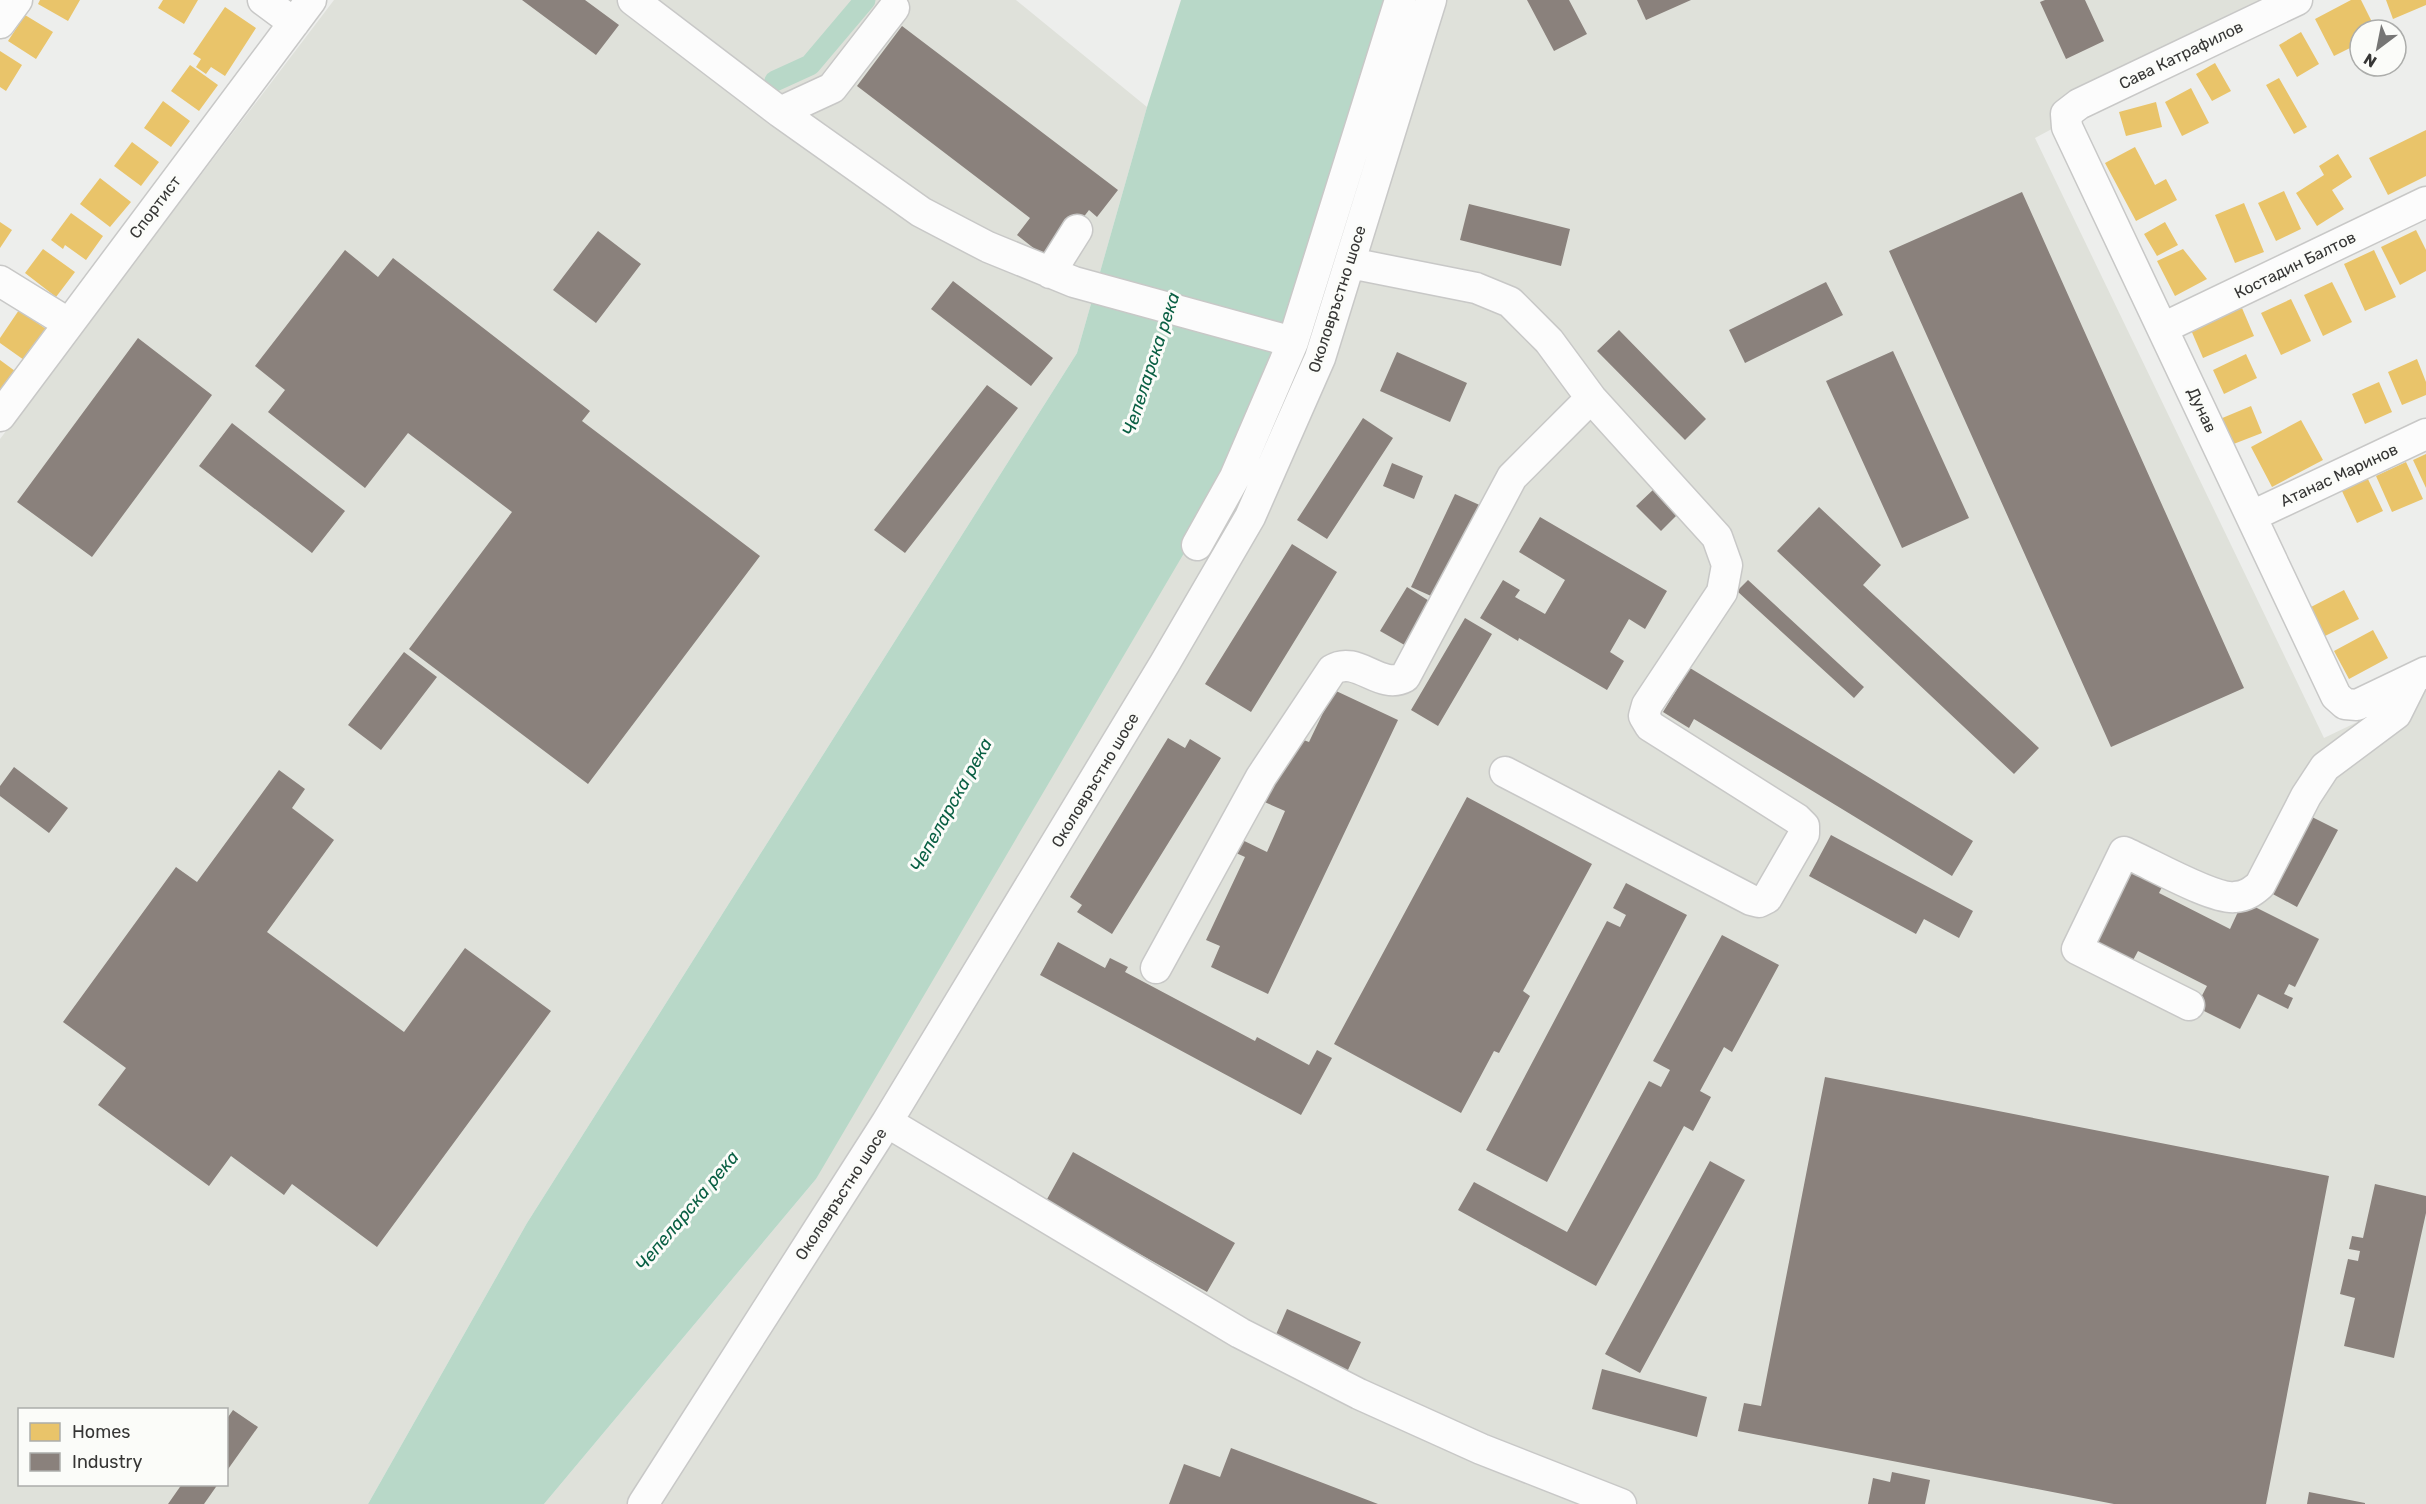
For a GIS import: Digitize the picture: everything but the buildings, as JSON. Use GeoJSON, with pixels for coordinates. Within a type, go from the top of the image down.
{"type":"FeatureCollection","features":[{"type":"Feature","properties":{"kind":"street"},"geometry":{"type":"LineString","coordinates":[[0,23],[17,0]]}},
{"type":"Feature","properties":{"kind":"street"},"geometry":{"type":"LineString","coordinates":[[263,0],[294,23]]}},
{"type":"Feature","properties":{"kind":"street","name":"Спортист"},"geometry":{"type":"LineString","coordinates":[[0,416],[312,0]]}},
{"type":"Feature","properties":{"kind":"street"},"geometry":{"type":"LineString","coordinates":[[633,0],[780,112],[921,212],[988,247],[1062,278],[1293,342]]}},
{"type":"Feature","properties":{"kind":"street"},"geometry":{"type":"LineString","coordinates":[[1197,545],[1235,477],[1293,342],[1400,0]]}},
{"type":"Feature","properties":{"kind":"street","name":"Околовръстно шосе"},"geometry":{"type":"LineString","coordinates":[[643,1504],[887,1122],[1166,663],[1250,517],[1320,358],[1431,0]]}},
{"type":"Feature","properties":{"kind":"street","name":"Сава Катрафилов"},"geometry":{"type":"LineString","coordinates":[[2067,114],[2079,104],[2297,0]]}},
{"type":"Feature","properties":{"kind":"street"},"geometry":{"type":"LineString","coordinates":[[780,112],[832,88],[894,8]]}},
{"type":"Feature","properties":{"kind":"street","name":"Дунав"},"geometry":{"type":"LineString","coordinates":[[2067,114],[2067,128],[2336,696],[2345,704],[2357,705],[2420,675]]}},
{"type":"Feature","properties":{"kind":"street","name":"Костадин Балтов"},"geometry":{"type":"LineString","coordinates":[[2163,328],[2426,202]]}},
{"type":"Feature","properties":{"kind":"street"},"geometry":{"type":"LineString","coordinates":[[1062,278],[1077,230]]}},
{"type":"Feature","properties":{"kind":"street"},"geometry":{"type":"LineString","coordinates":[[1350,263],[1476,288],[1510,302],[1549,341],[1591,398],[1717,537],[1727,565],[1722,592],[1647,705],[1644,716],[1650,726],[1797,819],[1804,826],[1803,834],[1767,898],[1759,902],[1751,900],[1505,772]]}},
{"type":"Feature","properties":{"kind":"street"},"geometry":{"type":"LineString","coordinates":[[0,281],[68,323]]}},
{"type":"Feature","properties":{"kind":"street"},"geometry":{"type":"LineString","coordinates":[[1156,968],[1261,777],[1332,670],[1340,665],[1348,665],[1388,682],[1406,677],[1512,477],[1591,398]]}},
{"type":"Feature","properties":{"kind":"street","name":"Атанас Маринов"},"geometry":{"type":"LineString","coordinates":[[2252,516],[2426,434]]}},
{"type":"Feature","properties":{"kind":"street"},"geometry":{"type":"LineString","coordinates":[[2189,1005],[2077,948],[2124,852],[2216,894],[2233,898],[2248,895],[2260,885],[2306,796],[2325,767],[2396,714],[2420,675]]}},
{"type":"Feature","properties":{"kind":"street"},"geometry":{"type":"LineString","coordinates":[[887,1122],[1240,1333],[1359,1394],[1471,1444],[1621,1504]]}},
{"type":"Feature","properties":{"kind":"shaded area"},"geometry":{"type":"Polygon","coordinates":[[[334,0],[1016,0],[1147,107],[1077,353],[527,1223],[368,1504],[0,1504],[0,439],[334,0]]]}},
{"type":"Feature","properties":{"kind":"shaded area"},"geometry":{"type":"Polygon","coordinates":[[[1391,0],[2292,0],[2035,138],[2324,738],[2426,689],[2426,1504],[544,1504],[816,1179],[1391,0]]]}},
{"type":"Feature","properties":{"kind":"water","name":"Чепеларска река"},"geometry":{"type":"Polygon","coordinates":[[[1181,0],[1391,0],[1291,315],[1207,514],[816,1179],[544,1504],[368,1504],[527,1223],[1077,353],[1147,107],[1181,0]]]}},
{"type":"Feature","properties":{"kind":"waterway"},"geometry":{"type":"LineString","coordinates":[[775,81],[810,65],[865,0]]}}]}
